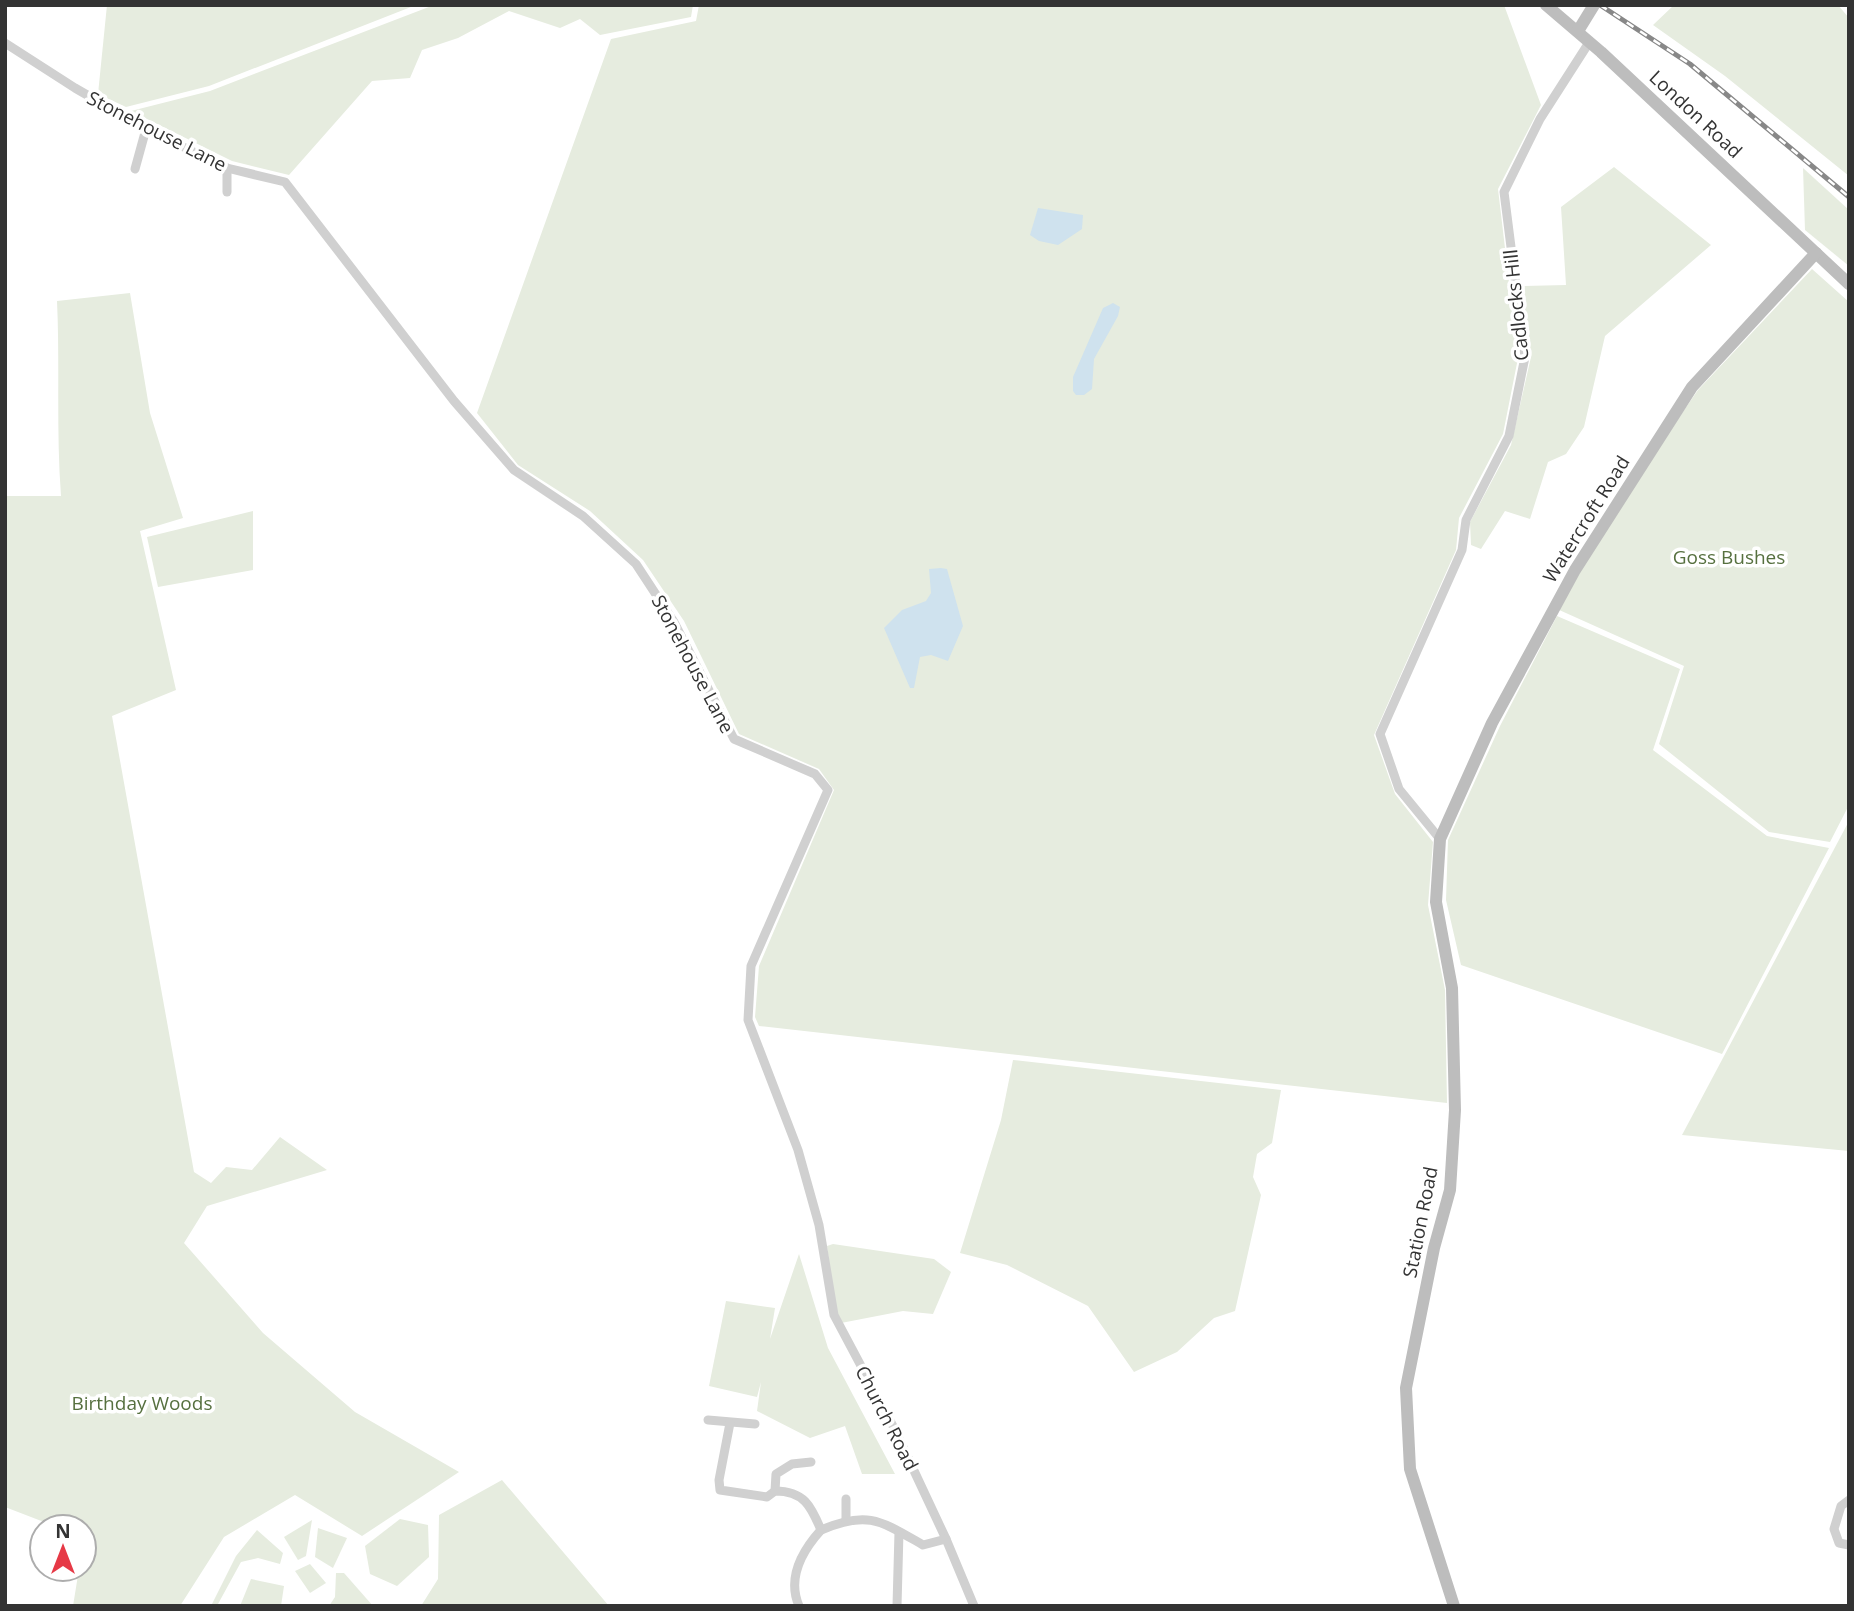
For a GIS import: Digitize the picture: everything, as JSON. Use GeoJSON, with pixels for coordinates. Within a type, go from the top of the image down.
{"type":"FeatureCollection","features":[{"type":"Feature","properties":{"kind":"street","name":"London Road"},"geometry":{"type":"LineString","coordinates":[[1546,5],[1590,41],[1849,284]]}},
{"type":"Feature","properties":{"kind":"street"},"geometry":{"type":"LineString","coordinates":[[1578,31],[1593,8]]}},
{"type":"Feature","properties":{"kind":"street","name":"Cadlocks Hill"},"geometry":{"type":"LineString","coordinates":[[1440,839],[1399,789],[1380,734],[1462,550],[1466,520],[1509,436],[1525,358],[1504,192],[1540,119],[1590,41]]}},
{"type":"Feature","properties":{"kind":"street","name":"Stonehouse Lane"},"geometry":{"type":"LineString","coordinates":[[5,43],[146,129],[227,168],[285,182],[454,401],[514,470],[583,516],[636,564],[674,622],[734,739],[815,774],[828,790],[751,966],[748,1020],[798,1150],[819,1226]]}},
{"type":"Feature","properties":{"kind":"street"},"geometry":{"type":"LineString","coordinates":[[135,169],[146,129]]}},
{"type":"Feature","properties":{"kind":"street"},"geometry":{"type":"LineString","coordinates":[[227,168],[227,192]]}},
{"type":"Feature","properties":{"kind":"street","name":"Watercroft Road"},"geometry":{"type":"LineString","coordinates":[[1440,839],[1492,723],[1569,580],[1670,421],[1692,387],[1816,253]]}},
{"type":"Feature","properties":{"kind":"street","name":"Station Road"},"geometry":{"type":"LineString","coordinates":[[1440,839],[1436,902],[1452,988],[1455,1110],[1450,1189],[1434,1248],[1406,1388],[1410,1469],[1454,1606]]}},
{"type":"Feature","properties":{"kind":"street","name":"Church Road"},"geometry":{"type":"LineString","coordinates":[[819,1226],[834,1315],[894,1428],[974,1606]]}},
{"type":"Feature","properties":{"kind":"street"},"geometry":{"type":"LineString","coordinates":[[708,1420],[755,1424]]}},
{"type":"Feature","properties":{"kind":"street"},"geometry":{"type":"LineString","coordinates":[[730,1423],[719,1480],[720,1490],[767,1497],[775,1492],[800,1495],[809,1502],[821,1530]]}},
{"type":"Feature","properties":{"kind":"street"},"geometry":{"type":"LineString","coordinates":[[775,1492],[776,1474],[783,1469],[811,1462]]}},
{"type":"Feature","properties":{"kind":"street"},"geometry":{"type":"LineString","coordinates":[[846,1499],[846,1520]]}},
{"type":"Feature","properties":{"kind":"street"},"geometry":{"type":"LineString","coordinates":[[1849,1500],[1841,1506],[1834,1529],[1839,1542],[1849,1545]]}},
{"type":"Feature","properties":{"kind":"street"},"geometry":{"type":"LineString","coordinates":[[799,1606],[794,1589],[796,1570],[821,1530],[846,1520],[878,1520],[923,1545],[946,1539]]}},
{"type":"Feature","properties":{"kind":"street"},"geometry":{"type":"LineString","coordinates":[[897,1606],[899,1532]]}},
{"type":"Feature","properties":{"kind":"green space"},"geometry":{"type":"Polygon","coordinates":[[[107,5],[416,5],[209,86],[126,107],[98,94],[107,5]]]}},
{"type":"Feature","properties":{"kind":"green space"},"geometry":{"type":"Polygon","coordinates":[[[434,5],[693,5],[691,17],[600,35],[580,19],[560,28],[509,11],[458,38],[422,50],[410,78],[372,81],[289,175],[232,161],[131,111],[210,91],[434,5]]]}},
{"type":"Feature","properties":{"kind":"green space"},"geometry":{"type":"Polygon","coordinates":[[[699,5],[1504,5],[1541,105],[1498,189],[1518,358],[1503,434],[1459,518],[1456,550],[1374,735],[1395,794],[1433,842],[1428,905],[1445,990],[1447,1103],[759,1026],[755,1017],[759,966],[834,790],[819,769],[739,734],[684,621],[643,560],[590,511],[518,465],[477,413],[611,39],[696,21],[699,5]]]}},
{"type":"Feature","properties":{"kind":"green space"},"geometry":{"type":"Polygon","coordinates":[[[1674,5],[1838,5],[1849,18],[1849,176],[1725,76],[1653,25],[1674,5]]]}},
{"type":"Feature","properties":{"kind":"green space"},"geometry":{"type":"Polygon","coordinates":[[[1614,167],[1711,245],[1605,336],[1584,427],[1566,454],[1548,462],[1530,519],[1505,511],[1481,549],[1471,545],[1470,522],[1511,445],[1531,357],[1521,286],[1566,285],[1561,207],[1614,167]]]}},
{"type":"Feature","properties":{"kind":"green space"},"geometry":{"type":"Polygon","coordinates":[[[1803,168],[1849,210],[1849,266],[1805,230],[1803,168]]]}},
{"type":"Feature","properties":{"kind":"green space","name":"Goss Bushes"},"geometry":{"type":"Polygon","coordinates":[[[1812,269],[1849,302],[1849,805],[1830,842],[1769,832],[1659,744],[1684,666],[1557,609],[1644,468],[1698,390],[1812,269]]]}},
{"type":"Feature","properties":{"kind":"green space","name":"Birthday Woods"},"geometry":{"type":"Polygon","coordinates":[[[130,293],[150,413],[183,518],[140,531],[176,690],[112,716],[194,1172],[211,1183],[226,1167],[252,1170],[280,1137],[327,1170],[207,1206],[184,1243],[263,1333],[355,1412],[459,1472],[362,1536],[295,1495],[224,1537],[180,1606],[73,1606],[77,1583],[98,1583],[98,1513],[28,1513],[28,1516],[5,1507],[5,496],[61,496],[57,301],[130,293]]]}},
{"type":"Feature","properties":{"kind":"green space"},"geometry":{"type":"Polygon","coordinates":[[[253,511],[253,570],[158,587],[147,537],[253,511]]]}},
{"type":"Feature","properties":{"kind":"green space"},"geometry":{"type":"Polygon","coordinates":[[[1557,616],[1680,669],[1653,750],[1767,836],[1829,848],[1722,1054],[1461,965],[1446,900],[1448,840],[1500,726],[1557,616]]]}},
{"type":"Feature","properties":{"kind":"green space"},"geometry":{"type":"Polygon","coordinates":[[[1849,821],[1849,1151],[1682,1135],[1849,821]]]}},
{"type":"Feature","properties":{"kind":"green space"},"geometry":{"type":"Polygon","coordinates":[[[1013,1060],[1281,1090],[1272,1143],[1257,1154],[1253,1177],[1261,1195],[1235,1311],[1214,1318],[1177,1352],[1134,1372],[1088,1306],[1007,1265],[960,1253],[1001,1120],[1013,1060]]]}},
{"type":"Feature","properties":{"kind":"green space"},"geometry":{"type":"Polygon","coordinates":[[[833,1244],[934,1259],[951,1272],[933,1314],[903,1311],[841,1323],[836,1313],[827,1246],[833,1244]]]}},
{"type":"Feature","properties":{"kind":"green space"},"geometry":{"type":"Polygon","coordinates":[[[799,1254],[828,1348],[895,1474],[862,1474],[845,1426],[810,1438],[757,1411],[761,1382],[757,1397],[709,1386],[726,1301],[775,1308],[770,1339],[799,1254]]]}},
{"type":"Feature","properties":{"kind":"green space"},"geometry":{"type":"Polygon","coordinates":[[[502,1480],[609,1606],[421,1606],[438,1579],[439,1515],[502,1480]]]}},
{"type":"Feature","properties":{"kind":"green space"},"geometry":{"type":"Polygon","coordinates":[[[400,1519],[428,1525],[429,1557],[397,1586],[370,1574],[365,1546],[400,1519]]]}},
{"type":"Feature","properties":{"kind":"green space"},"geometry":{"type":"Polygon","coordinates":[[[312,1520],[306,1556],[298,1560],[284,1537],[312,1520]]]}},
{"type":"Feature","properties":{"kind":"green space"},"geometry":{"type":"Polygon","coordinates":[[[318,1528],[347,1538],[333,1568],[315,1557],[318,1528]]]}},
{"type":"Feature","properties":{"kind":"green space"},"geometry":{"type":"Polygon","coordinates":[[[257,1530],[283,1553],[280,1564],[258,1558],[241,1562],[218,1604],[211,1606],[236,1556],[257,1530]]]}},
{"type":"Feature","properties":{"kind":"green space"},"geometry":{"type":"Polygon","coordinates":[[[310,1564],[326,1583],[310,1593],[295,1571],[310,1564]]]}},
{"type":"Feature","properties":{"kind":"green space"},"geometry":{"type":"Polygon","coordinates":[[[336,1573],[344,1573],[373,1606],[329,1606],[335,1597],[336,1573]]]}},
{"type":"Feature","properties":{"kind":"green space"},"geometry":{"type":"Polygon","coordinates":[[[251,1579],[284,1586],[281,1606],[240,1606],[251,1579]]]}},
{"type":"Feature","properties":{"kind":"water"},"geometry":{"type":"Polygon","coordinates":[[[1038,208],[1083,215],[1082,229],[1058,245],[1039,241],[1030,235],[1038,208]]]}},
{"type":"Feature","properties":{"kind":"water"},"geometry":{"type":"Polygon","coordinates":[[[1113,303],[1120,307],[1118,316],[1094,359],[1092,389],[1084,395],[1076,395],[1073,391],[1073,377],[1103,308],[1113,303]]]}},
{"type":"Feature","properties":{"kind":"water"},"geometry":{"type":"Polygon","coordinates":[[[929,569],[947,569],[963,626],[948,661],[931,655],[920,657],[914,688],[910,688],[884,628],[902,610],[926,601],[931,593],[929,569]]]}},
{"type":"Feature","properties":{"kind":"railway"},"geometry":{"type":"LineString","coordinates":[[1600,5],[1690,64],[1849,197]]}}]}
